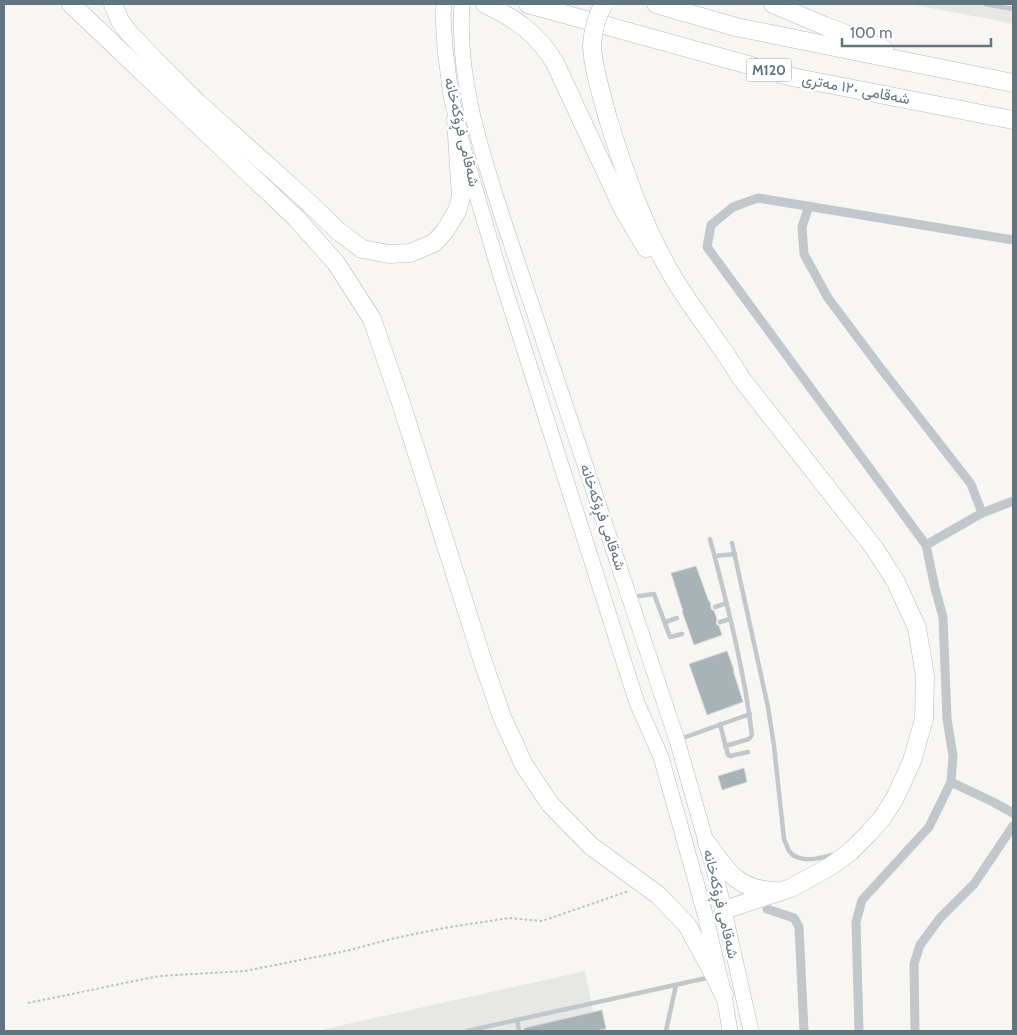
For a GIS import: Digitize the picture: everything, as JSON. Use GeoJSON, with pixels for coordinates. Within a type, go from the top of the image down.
{"type":"FeatureCollection","features":[{"type":"Feature","properties":{"kind":"highway"},"geometry":{"type":"LineString","coordinates":[[71,4],[296,218],[336,263],[372,319],[401,403],[483,662],[502,717],[524,765],[550,804],[590,846],[658,895],[688,925],[724,995]]}},
{"type":"Feature","properties":{"kind":"highway"},"geometry":{"type":"LineString","coordinates":[[113,4],[120,20],[129,33],[156,62],[337,230],[362,249],[389,254],[410,253],[434,243],[446,231],[457,211],[461,197],[456,119]]}},
{"type":"Feature","properties":{"kind":"highway"},"geometry":{"type":"LineString","coordinates":[[485,4],[531,32],[548,52],[559,71],[623,209],[664,278],[721,356],[741,378],[875,549],[896,582],[917,628],[925,676],[924,719],[912,761],[895,798],[882,817],[851,851],[816,876],[791,888],[724,910]]}},
{"type":"Feature","properties":{"kind":"highway","name":"شەقامی ١٢٠ مەتری"},"geometry":{"type":"LineString","coordinates":[[528,4],[792,77],[1013,120]]}},
{"type":"Feature","properties":{"kind":"highway"},"geometry":{"type":"LineString","coordinates":[[604,4],[595,25],[592,53],[620,159],[653,240],[673,277],[709,332],[727,354],[741,378]]}},
{"type":"Feature","properties":{"kind":"highway","name":"M120"},"geometry":{"type":"LineString","coordinates":[[656,4],[736,27],[1013,83]]}},
{"type":"Feature","properties":{"kind":"highway"},"geometry":{"type":"LineString","coordinates":[[773,4],[893,52],[976,76]]}},
{"type":"Feature","properties":{"kind":"highway"},"geometry":{"type":"LineString","coordinates":[[707,843],[725,868],[740,881],[759,890],[781,891]]}},
{"type":"Feature","properties":{"kind":"main road","name":"شەقامی فڕۆکەخانە"},"geometry":{"type":"LineString","coordinates":[[444,9],[445,48],[450,86],[465,155],[495,258],[637,703],[661,757],[705,914],[724,995],[730,1031]]}},
{"type":"Feature","properties":{"kind":"main road","name":"شەقامی فڕۆکەخانە"},"geometry":{"type":"LineString","coordinates":[[462,11],[462,50],[468,96],[479,145],[679,746],[724,910],[751,1031]]}},
{"type":"Feature","properties":{"kind":"main road"},"geometry":{"type":"LineString","coordinates":[[661,757],[679,746]]}},
{"type":"Feature","properties":{"kind":"main road"},"geometry":{"type":"LineString","coordinates":[[705,914],[724,910]]}},
{"type":"Feature","properties":{"kind":"street"},"geometry":{"type":"LineString","coordinates":[[859,1031],[856,922],[862,900],[929,827],[951,782],[953,756],[947,719],[943,617],[926,545],[707,247],[711,225],[733,207],[758,198],[1013,240]]}},
{"type":"Feature","properties":{"kind":"street"},"geometry":{"type":"LineString","coordinates":[[809,206],[802,227],[804,254],[828,298],[971,484],[982,512]]}},
{"type":"Feature","properties":{"kind":"street"},"geometry":{"type":"LineString","coordinates":[[926,545],[982,512],[1013,501]]}},
{"type":"Feature","properties":{"kind":"street"},"geometry":{"type":"LineString","coordinates":[[951,782],[1013,813]]}},
{"type":"Feature","properties":{"kind":"street"},"geometry":{"type":"LineString","coordinates":[[916,1031],[914,964],[920,945],[940,918],[974,884],[1013,826]]}},
{"type":"Feature","properties":{"kind":"street"},"geometry":{"type":"LineString","coordinates":[[767,909],[794,918],[799,927],[804,1031]]}},
{"type":"Feature","properties":{"kind":"lane"},"geometry":{"type":"LineString","coordinates":[[984,4],[1013,9]]}},
{"type":"Feature","properties":{"kind":"lane"},"geometry":{"type":"LineString","coordinates":[[710,539],[727,603],[750,714],[752,734],[751,738],[725,746]]}},
{"type":"Feature","properties":{"kind":"lane"},"geometry":{"type":"LineString","coordinates":[[732,543],[768,707],[784,839],[788,850],[795,856],[813,860],[851,851]]}},
{"type":"Feature","properties":{"kind":"lane"},"geometry":{"type":"LineString","coordinates":[[715,556],[735,554]]}},
{"type":"Feature","properties":{"kind":"lane"},"geometry":{"type":"LineString","coordinates":[[630,598],[654,594],[670,637],[682,634]]}},
{"type":"Feature","properties":{"kind":"lane"},"geometry":{"type":"LineString","coordinates":[[715,607],[727,603]]}},
{"type":"Feature","properties":{"kind":"lane"},"geometry":{"type":"LineString","coordinates":[[665,622],[677,618]]}},
{"type":"Feature","properties":{"kind":"lane"},"geometry":{"type":"LineString","coordinates":[[720,622],[730,619]]}},
{"type":"Feature","properties":{"kind":"lane"},"geometry":{"type":"LineString","coordinates":[[679,746],[720,724],[750,714]]}},
{"type":"Feature","properties":{"kind":"lane"},"geometry":{"type":"LineString","coordinates":[[720,724],[727,754],[730,756],[748,752]]}},
{"type":"Feature","properties":{"kind":"lane"},"geometry":{"type":"LineString","coordinates":[[467,1031],[715,976]]}},
{"type":"Feature","properties":{"kind":"lane"},"geometry":{"type":"LineString","coordinates":[[666,1031],[676,984]]}},
{"type":"Feature","properties":{"kind":"lane"},"geometry":{"type":"LineString","coordinates":[[517,1020],[519,1031]]}},
{"type":"Feature","properties":{"kind":"path"},"geometry":{"type":"LineString","coordinates":[[28,1004],[159,976],[245,971],[346,951],[395,938],[508,918],[542,921],[632,890]]}},
{"type":"Feature","properties":{"kind":"shaded area"},"geometry":{"type":"Polygon","coordinates":[[[909,4],[1013,4],[1013,24],[989,19],[909,4]]]}},
{"type":"Feature","properties":{"kind":"shaded area"},"geometry":{"type":"Polygon","coordinates":[[[585,971],[597,1031],[316,1031],[585,971]]]}},
{"type":"Feature","properties":{"kind":"building"},"geometry":{"type":"Polygon","coordinates":[[[696,566],[710,601],[711,609],[714,611],[717,619],[716,624],[719,626],[722,635],[694,645],[671,573],[696,566]]]}},
{"type":"Feature","properties":{"kind":"building"},"geometry":{"type":"Polygon","coordinates":[[[727,651],[743,702],[707,715],[689,664],[727,651]]]}},
{"type":"Feature","properties":{"kind":"building"},"geometry":{"type":"Polygon","coordinates":[[[744,768],[747,782],[722,790],[718,776],[744,768]]]}},
{"type":"Feature","properties":{"kind":"building"},"geometry":{"type":"Polygon","coordinates":[[[602,1010],[606,1029],[594,1031],[524,1031],[524,1028],[602,1010]]]}}]}
